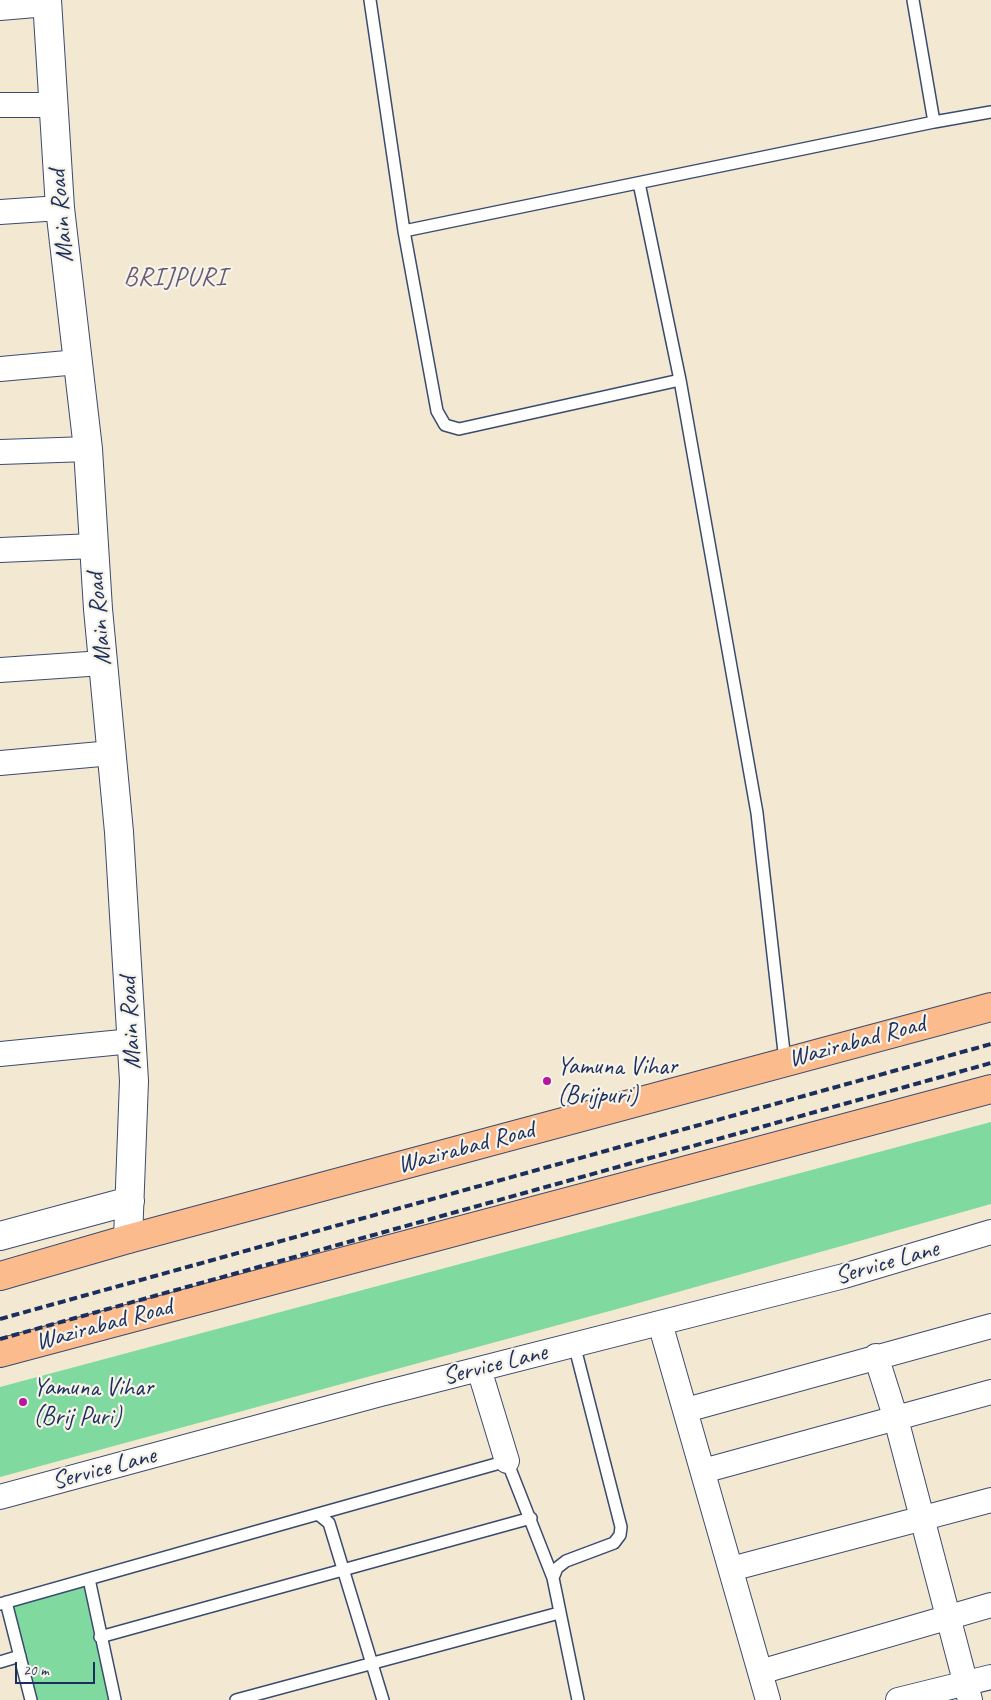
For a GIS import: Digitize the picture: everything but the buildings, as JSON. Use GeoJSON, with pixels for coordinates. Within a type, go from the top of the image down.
{"type":"FeatureCollection","features":[{"type":"Feature","properties":{"kind":"highway","name":"Wazirabad Road"},"geometry":{"type":"LineString","coordinates":[[0,1276],[128,1239],[991,1007]]}},
{"type":"Feature","properties":{"kind":"highway","name":"Wazirabad Road"},"geometry":{"type":"LineString","coordinates":[[0,1353],[991,1089]]}},
{"type":"Feature","properties":{"kind":"street"},"geometry":{"type":"LineString","coordinates":[[0,8],[47,2]]}},
{"type":"Feature","properties":{"kind":"street","name":"Main Road"},"geometry":{"type":"LineString","coordinates":[[47,2],[60,208],[88,449],[103,663],[119,832],[134,1081],[128,1239]]}},
{"type":"Feature","properties":{"kind":"street"},"geometry":{"type":"LineString","coordinates":[[0,105],[53,104]]}},
{"type":"Feature","properties":{"kind":"street"},"geometry":{"type":"LineString","coordinates":[[0,212],[60,208]]}},
{"type":"Feature","properties":{"kind":"street"},"geometry":{"type":"LineString","coordinates":[[0,369],[78,362]]}},
{"type":"Feature","properties":{"kind":"street"},"geometry":{"type":"LineString","coordinates":[[0,452],[88,449]]}},
{"type":"Feature","properties":{"kind":"street"},"geometry":{"type":"LineString","coordinates":[[0,550],[94,546]]}},
{"type":"Feature","properties":{"kind":"street"},"geometry":{"type":"LineString","coordinates":[[0,670],[103,663]]}},
{"type":"Feature","properties":{"kind":"street"},"geometry":{"type":"LineString","coordinates":[[0,764],[112,753]]}},
{"type":"Feature","properties":{"kind":"street"},"geometry":{"type":"LineString","coordinates":[[0,1054],[132,1041]]}},
{"type":"Feature","properties":{"kind":"street"},"geometry":{"type":"LineString","coordinates":[[0,1236],[130,1201]]}},
{"type":"Feature","properties":{"kind":"street","name":"Service Lane"},"geometry":{"type":"LineString","coordinates":[[0,1498],[574,1344],[844,1276],[991,1232]]}},
{"type":"Feature","properties":{"kind":"street"},"geometry":{"type":"LineString","coordinates":[[660,1323],[768,1700]]}},
{"type":"Feature","properties":{"kind":"street"},"geometry":{"type":"LineString","coordinates":[[686,1410],[876,1356],[991,1326]]}},
{"type":"Feature","properties":{"kind":"street"},"geometry":{"type":"LineString","coordinates":[[876,1356],[896,1420],[967,1691]]}},
{"type":"Feature","properties":{"kind":"street"},"geometry":{"type":"LineString","coordinates":[[479,1369],[508,1461]]}},
{"type":"Feature","properties":{"kind":"street"},"geometry":{"type":"LineString","coordinates":[[703,1471],[896,1420],[991,1392]]}},
{"type":"Feature","properties":{"kind":"street"},"geometry":{"type":"LineString","coordinates":[[731,1569],[991,1500]]}},
{"type":"Feature","properties":{"kind":"street"},"geometry":{"type":"LineString","coordinates":[[760,1672],[991,1605]]}},
{"type":"Feature","properties":{"kind":"street"},"geometry":{"type":"LineString","coordinates":[[898,1700],[967,1691],[991,1677]]}},
{"type":"Feature","properties":{"kind":"lane"},"geometry":{"type":"LineString","coordinates":[[370,0],[404,231],[437,411],[445,425],[459,429],[680,380]]}},
{"type":"Feature","properties":{"kind":"lane"},"geometry":{"type":"LineString","coordinates":[[913,0],[934,122]]}},
{"type":"Feature","properties":{"kind":"lane"},"geometry":{"type":"LineString","coordinates":[[404,231],[934,122],[991,112]]}},
{"type":"Feature","properties":{"kind":"lane"},"geometry":{"type":"LineString","coordinates":[[639,183],[680,380],[757,813],[785,1061]]}},
{"type":"Feature","properties":{"kind":"lane"},"geometry":{"type":"LineString","coordinates":[[553,1578],[557,1568],[566,1561],[614,1543],[620,1535],[621,1527],[574,1344]]}},
{"type":"Feature","properties":{"kind":"lane"},"geometry":{"type":"LineString","coordinates":[[31,1700],[20,1656],[3,1603],[508,1461],[553,1578],[578,1700]]}},
{"type":"Feature","properties":{"kind":"lane"},"geometry":{"type":"LineString","coordinates":[[318,1514],[329,1523],[383,1700]]}},
{"type":"Feature","properties":{"kind":"lane"},"geometry":{"type":"LineString","coordinates":[[100,1637],[531,1518]]}},
{"type":"Feature","properties":{"kind":"lane"},"geometry":{"type":"LineString","coordinates":[[89,1578],[100,1637],[115,1700]]}},
{"type":"Feature","properties":{"kind":"lane"},"geometry":{"type":"LineString","coordinates":[[236,1700],[559,1613]]}},
{"type":"Feature","properties":{"kind":"lane"},"geometry":{"type":"LineString","coordinates":[[0,1662],[20,1656]]}},
{"type":"Feature","properties":{"kind":"green space"},"geometry":{"type":"Polygon","coordinates":[[[991,1122],[991,1204],[628,1306],[0,1477],[0,1387],[991,1122]]]}},
{"type":"Feature","properties":{"kind":"green space"},"geometry":{"type":"Polygon","coordinates":[[[89,1579],[100,1637],[122,1700],[31,1700],[6,1602],[89,1579]]]}},
{"type":"Feature","properties":{"kind":"railway"},"geometry":{"type":"LineString","coordinates":[[0,1319],[991,1044]]}},
{"type":"Feature","properties":{"kind":"railway"},"geometry":{"type":"LineString","coordinates":[[0,1339],[991,1063]]}},
{"type":"Feature","properties":{"kind":"place","name":"Yamuna Vihar (Brijpuri)"},"geometry":{"type":"Point","coordinates":[547,1081]}},
{"type":"Feature","properties":{"kind":"place","name":"Yamuna Vihar (Brij Puri)"},"geometry":{"type":"Point","coordinates":[23,1402]}},
{"type":"Feature","properties":{"kind":"district","name":"BRIJPURI"},"geometry":{"type":"Point","coordinates":[175,278]}}]}
